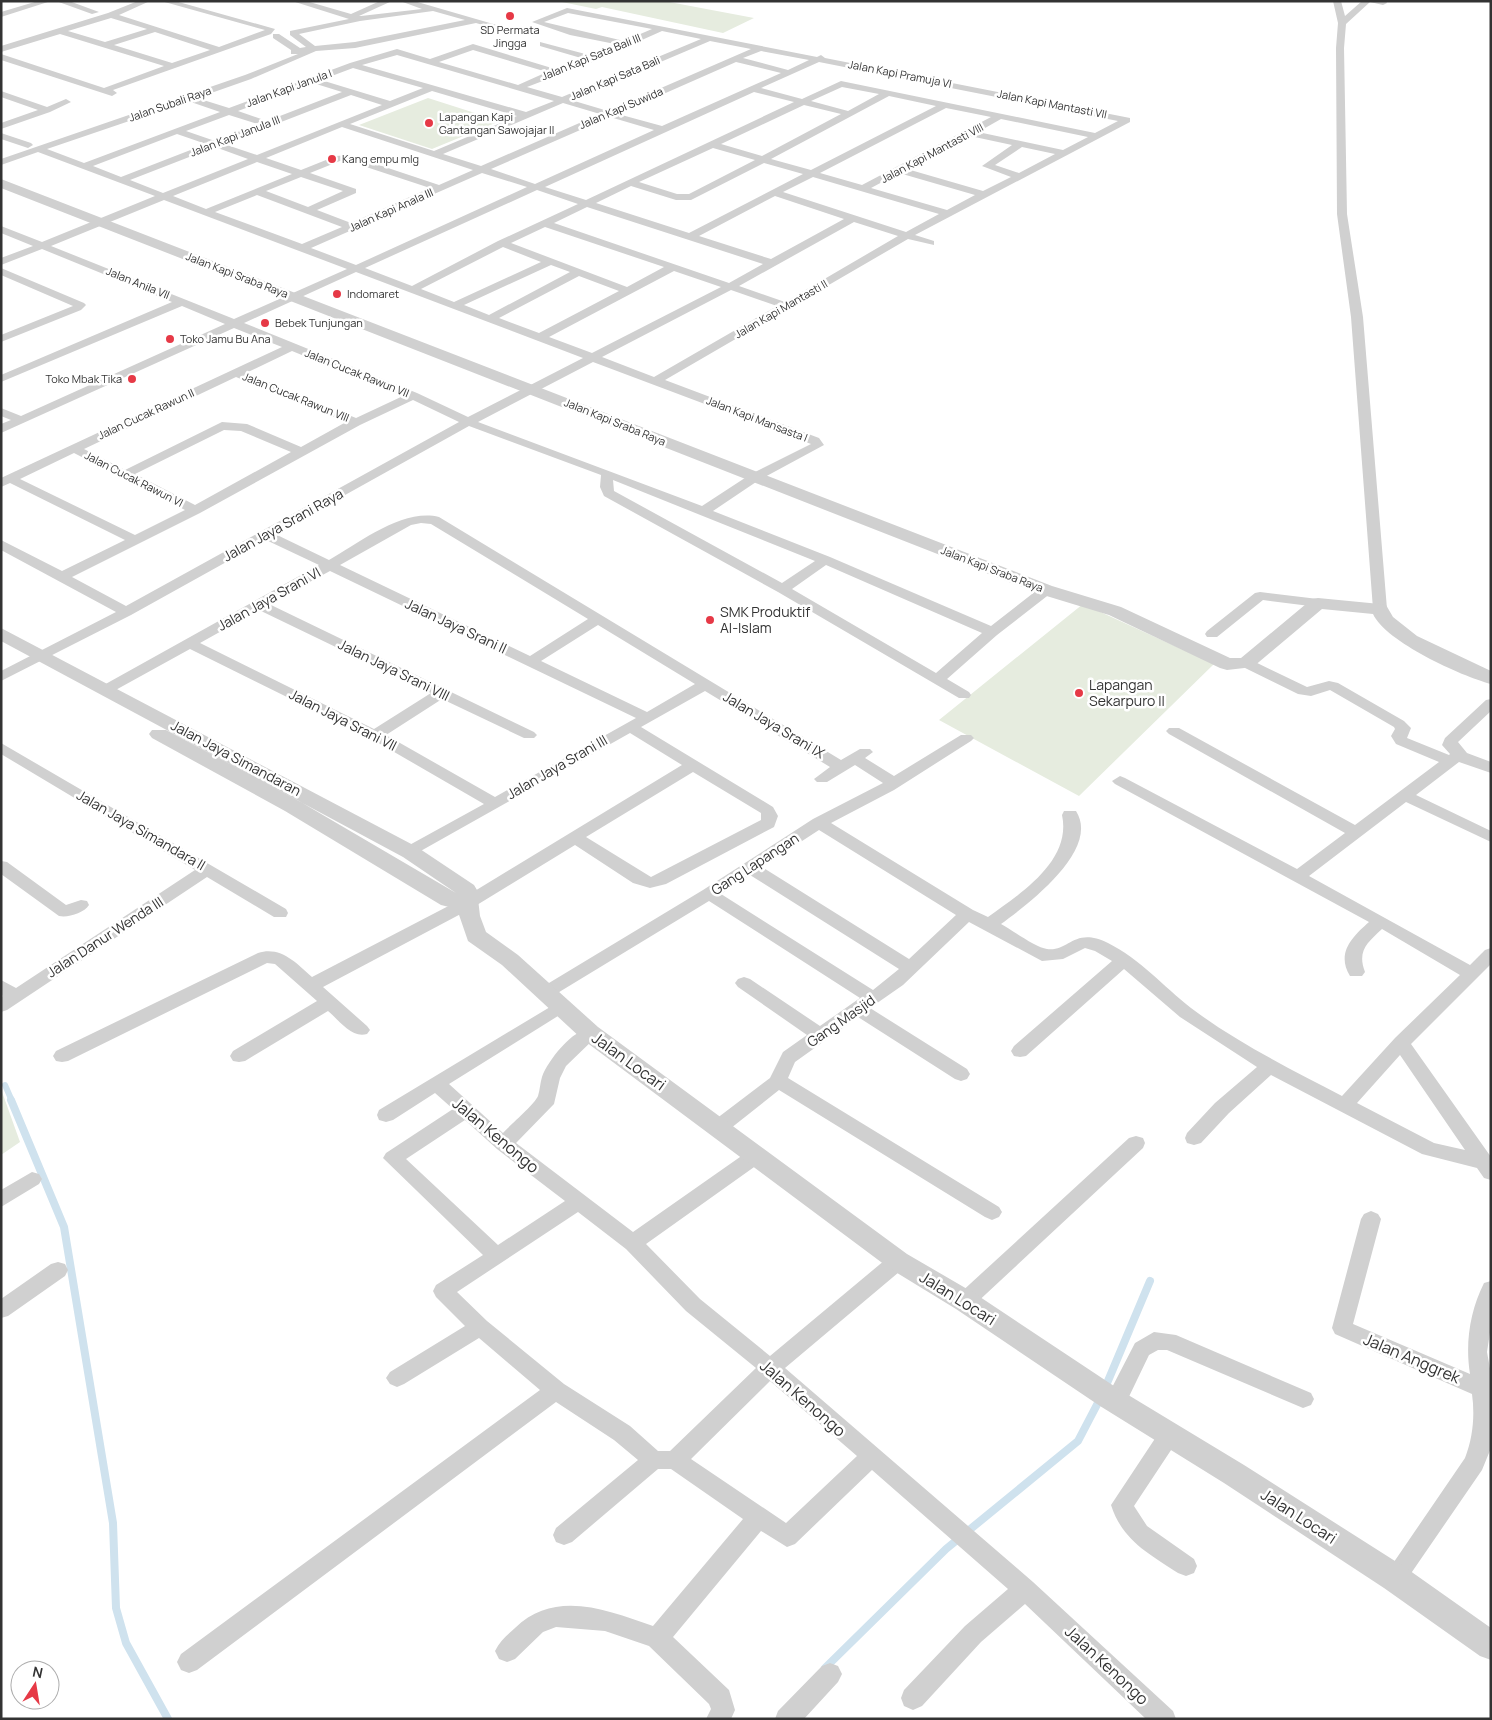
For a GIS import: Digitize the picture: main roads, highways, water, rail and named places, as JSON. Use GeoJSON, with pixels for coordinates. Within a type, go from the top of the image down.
{"type":"FeatureCollection","features":[{"type":"Feature","properties":{"kind":"waterway"},"geometry":{"type":"LineString","coordinates":[[5,1085],[12,1101]]}},
{"type":"Feature","properties":{"kind":"waterway"},"geometry":{"type":"LineString","coordinates":[[11,1100],[64,1227],[113,1523],[116,1608],[126,1643],[168,1719]]}},
{"type":"Feature","properties":{"kind":"waterway"},"geometry":{"type":"LineString","coordinates":[[1105,1388],[1150,1281]]}},
{"type":"Feature","properties":{"kind":"waterway"},"geometry":{"type":"LineString","coordinates":[[825,1668],[946,1549],[1078,1441],[1101,1397]]}},
{"type":"Feature","properties":{"kind":"place","name":"SD Permata Jingga"},"geometry":{"type":"Point","coordinates":[510,16]}},
{"type":"Feature","properties":{"kind":"place","name":"Lapangan Kapi Gantangan Sawojajar II"},"geometry":{"type":"Point","coordinates":[429,123]}},
{"type":"Feature","properties":{"kind":"place","name":"Kang empu mlg"},"geometry":{"type":"Point","coordinates":[332,159]}},
{"type":"Feature","properties":{"kind":"place","name":"Indomaret"},"geometry":{"type":"Point","coordinates":[337,294]}},
{"type":"Feature","properties":{"kind":"place","name":"Bebek Tunjungan"},"geometry":{"type":"Point","coordinates":[265,323]}},
{"type":"Feature","properties":{"kind":"place","name":"Toko Jamu Bu Ana"},"geometry":{"type":"Point","coordinates":[170,339]}},
{"type":"Feature","properties":{"kind":"place","name":"Toko Mbak Tika"},"geometry":{"type":"Point","coordinates":[132,379]}},
{"type":"Feature","properties":{"kind":"place","name":"SMK Produktif Al-Islam"},"geometry":{"type":"Point","coordinates":[710,620]}},
{"type":"Feature","properties":{"kind":"place","name":"Lapangan Sekarpuro II"},"geometry":{"type":"Point","coordinates":[1079,693]}}]}
